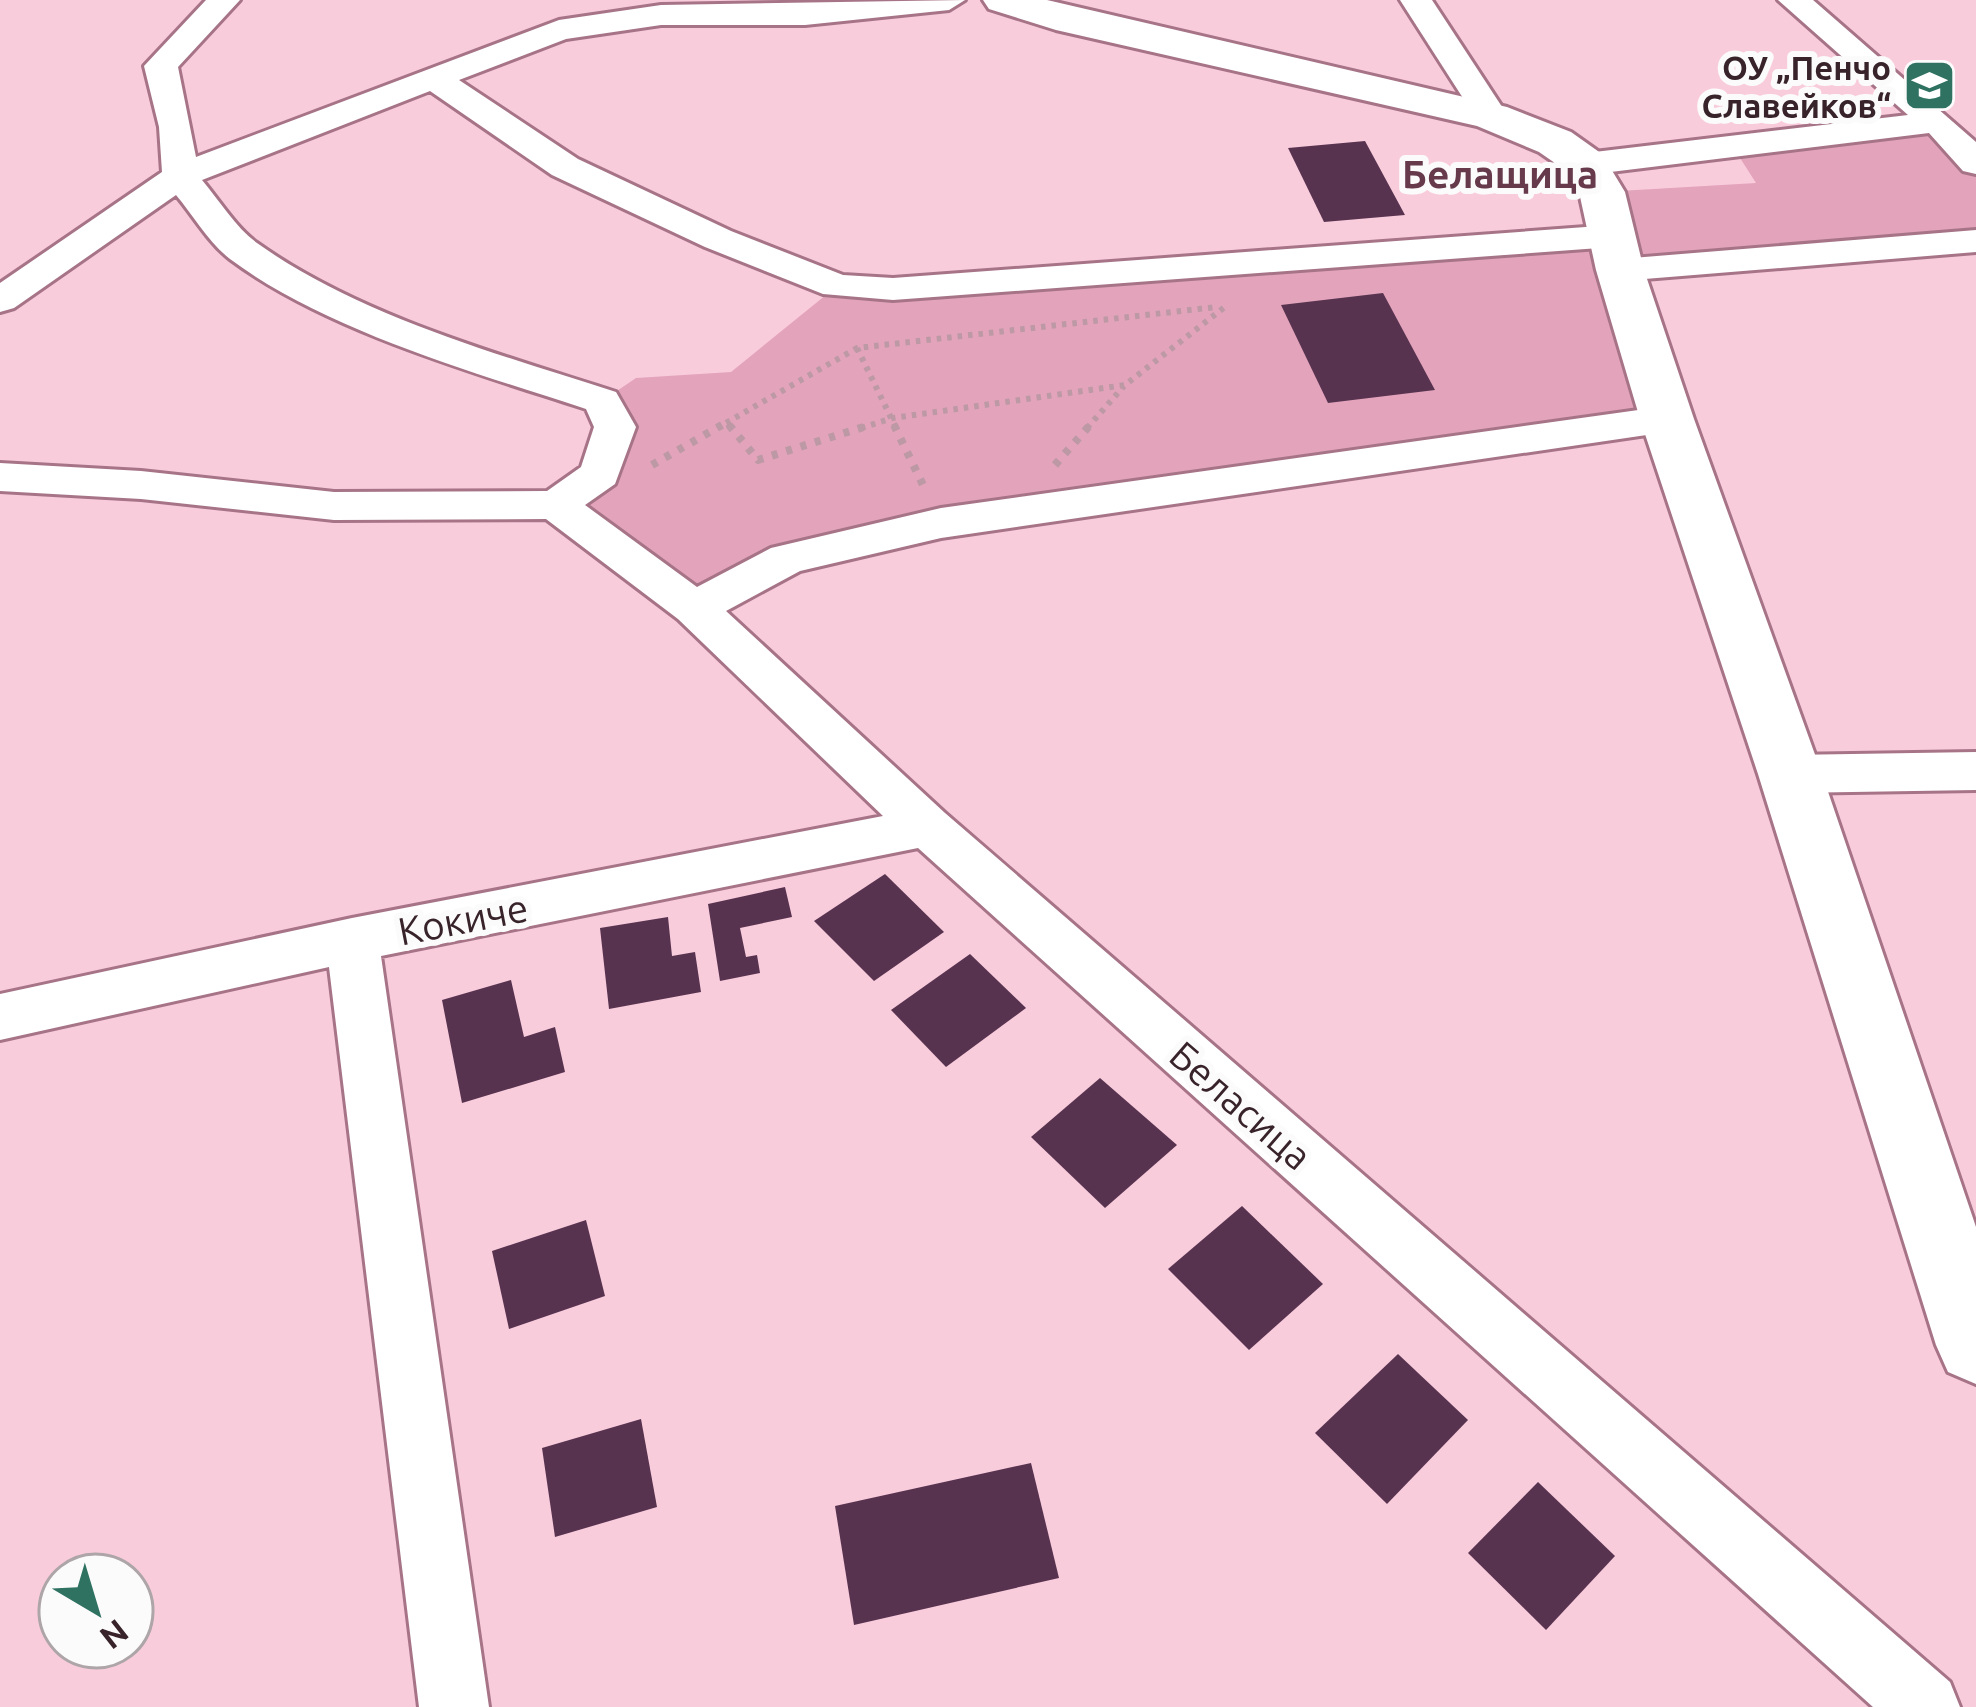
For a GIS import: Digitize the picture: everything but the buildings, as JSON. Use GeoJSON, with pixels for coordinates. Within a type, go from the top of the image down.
{"type":"FeatureCollection","features":[{"type":"Feature","properties":{"kind":"street"},"geometry":{"type":"LineString","coordinates":[[0,476],[141,485],[334,506],[556,505],[600,474],[615,427],[602,400],[458,354],[324,297],[240,249],[180,176],[176,127],[161,66],[224,0]]}},
{"type":"Feature","properties":{"kind":"street"},"geometry":{"type":"LineString","coordinates":[[0,300],[180,176],[559,29],[661,15],[805,16],[950,0]]}},
{"type":"Feature","properties":{"kind":"street"},"geometry":{"type":"LineString","coordinates":[[1004,0],[1071,21],[1491,116],[1556,142],[1586,164],[1602,193],[1666,419],[1790,774],[1976,1345]]}},
{"type":"Feature","properties":{"kind":"street"},"geometry":{"type":"LineString","coordinates":[[1416,0],[1491,116]]}},
{"type":"Feature","properties":{"kind":"street"},"geometry":{"type":"LineString","coordinates":[[1794,0],[1937,122],[1976,164]]}},
{"type":"Feature","properties":{"kind":"street"},"geometry":{"type":"LineString","coordinates":[[433,78],[565,167],[718,239],[837,286],[916,287],[1616,253],[1976,241]]}},
{"type":"Feature","properties":{"kind":"street"},"geometry":{"type":"LineString","coordinates":[[1586,164],[1937,122]]}},
{"type":"Feature","properties":{"kind":"street"},"geometry":{"type":"LineString","coordinates":[[694,608],[787,560],[940,523],[1666,419]]}},
{"type":"Feature","properties":{"kind":"street","name":"Беласица"},"geometry":{"type":"LineString","coordinates":[[556,505],[694,608],[927,827],[1924,1707]]}},
{"type":"Feature","properties":{"kind":"street"},"geometry":{"type":"LineString","coordinates":[[1790,774],[1976,771]]}},
{"type":"Feature","properties":{"kind":"street","name":"Кокиче"},"geometry":{"type":"LineString","coordinates":[[0,1017],[352,940],[927,827]]}},
{"type":"Feature","properties":{"kind":"street"},"geometry":{"type":"LineString","coordinates":[[352,940],[454,1707]]}},
{"type":"Feature","properties":{"kind":"path"},"geometry":{"type":"LineString","coordinates":[[646,468],[857,348],[1226,306],[1125,385],[1014,512]]}},
{"type":"Feature","properties":{"kind":"path"},"geometry":{"type":"LineString","coordinates":[[857,348],[940,523]]}},
{"type":"Feature","properties":{"kind":"path"},"geometry":{"type":"LineString","coordinates":[[728,424],[758,460],[893,418],[1125,385]]}},
{"type":"Feature","properties":{"kind":"shaded area"},"geometry":{"type":"Polygon","coordinates":[[[1937,122],[1976,163],[1976,241],[1620,270],[1667,419],[787,559],[694,608],[556,505],[600,473],[602,401],[636,378],[731,372],[837,286],[1612,236],[1602,192],[1756,183],[1733,147],[1937,122]]]}},
{"type":"Feature","properties":{"kind":"place","name":"ОУ „Пенчо Славейков“"},"geometry":{"type":"Point","coordinates":[1930,86]}},
{"type":"Feature","properties":{"kind":"district","name":"Белащица"},"geometry":{"type":"Point","coordinates":[1500,173]}}]}
